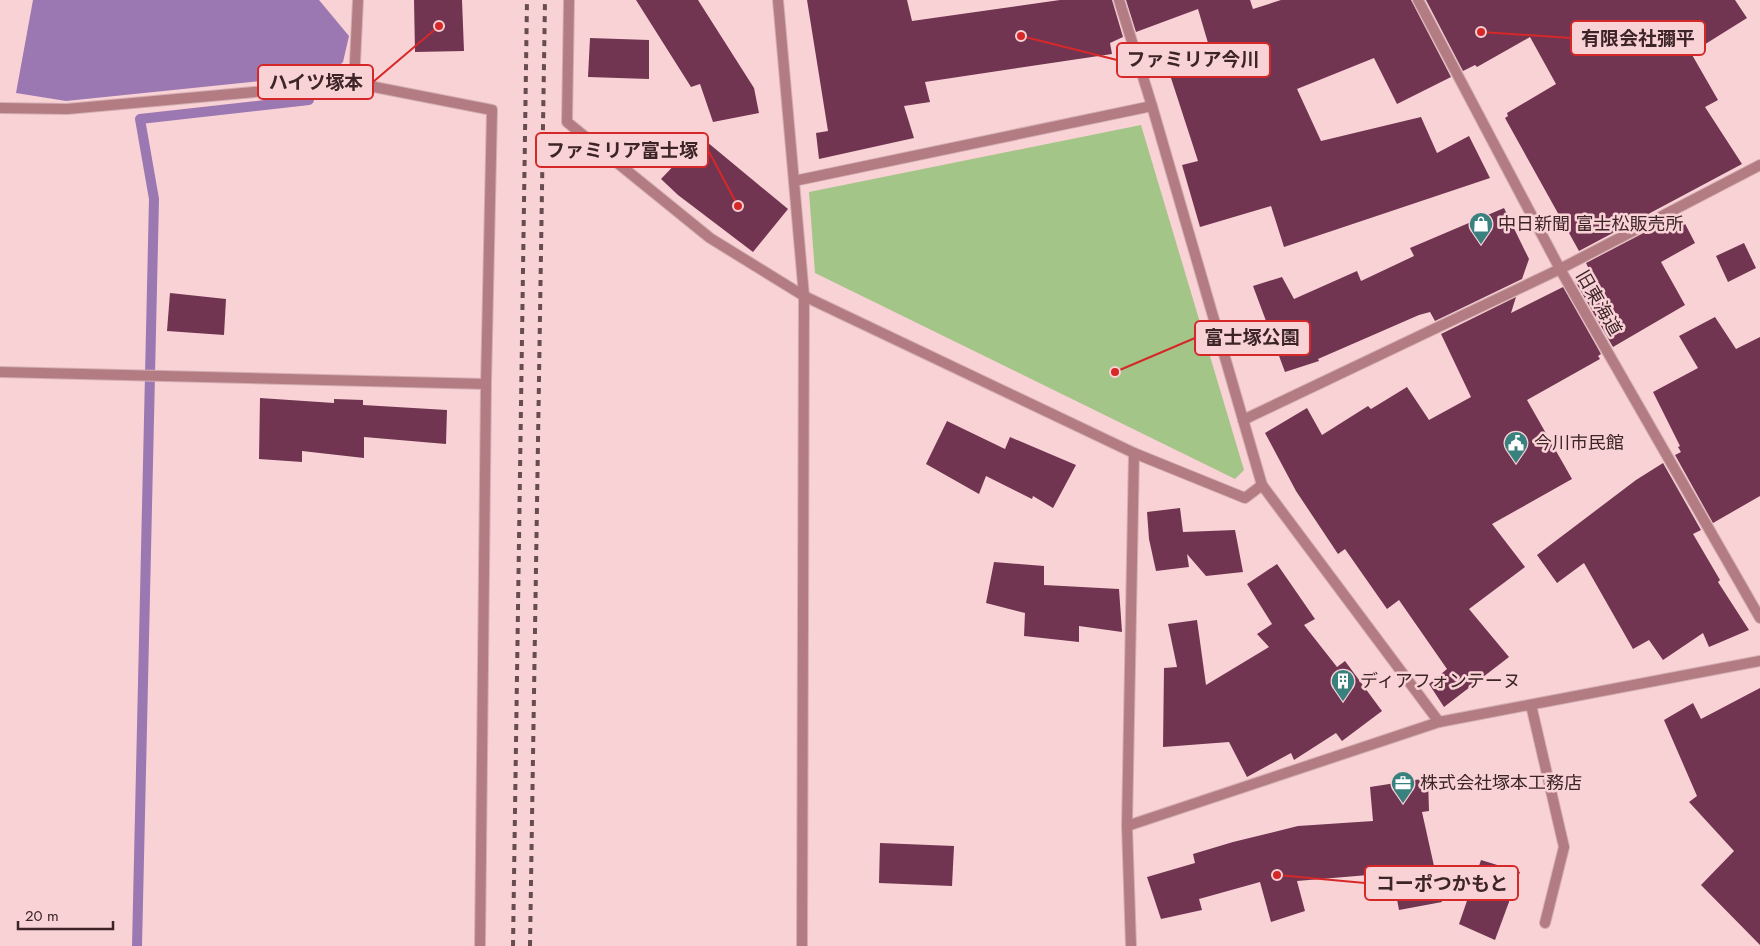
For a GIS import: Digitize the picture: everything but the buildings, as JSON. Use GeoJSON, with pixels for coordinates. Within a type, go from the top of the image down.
{"type":"FeatureCollection","features":[{"type":"Feature","properties":{"kind":"street"},"geometry":{"type":"LineString","coordinates":[[354,83],[358,0]]}},
{"type":"Feature","properties":{"kind":"street"},"geometry":{"type":"LineString","coordinates":[[569,0],[567,122],[710,238],[804,296],[1134,453],[1245,498],[1262,485]]}},
{"type":"Feature","properties":{"kind":"street"},"geometry":{"type":"LineString","coordinates":[[778,0],[804,296],[802,946]]}},
{"type":"Feature","properties":{"kind":"street"},"geometry":{"type":"LineString","coordinates":[[1119,0],[1152,106],[1262,485],[1439,722]]}},
{"type":"Feature","properties":{"kind":"street","name":"旧東海道"},"geometry":{"type":"LineString","coordinates":[[1418,0],[1560,269],[1760,618]]}},
{"type":"Feature","properties":{"kind":"street"},"geometry":{"type":"LineString","coordinates":[[0,108],[67,109],[354,83],[492,110],[486,384],[480,946]]}},
{"type":"Feature","properties":{"kind":"street"},"geometry":{"type":"LineString","coordinates":[[794,181],[1152,106]]}},
{"type":"Feature","properties":{"kind":"street"},"geometry":{"type":"LineString","coordinates":[[1243,420],[1560,269],[1760,165]]}},
{"type":"Feature","properties":{"kind":"street"},"geometry":{"type":"LineString","coordinates":[[0,372],[486,384]]}},
{"type":"Feature","properties":{"kind":"street"},"geometry":{"type":"LineString","coordinates":[[1130,946],[1127,826],[1134,453]]}},
{"type":"Feature","properties":{"kind":"street"},"geometry":{"type":"LineString","coordinates":[[1127,826],[1439,722],[1760,662]]}},
{"type":"Feature","properties":{"kind":"street"},"geometry":{"type":"LineString","coordinates":[[1531,705],[1564,847],[1545,923]]}},
{"type":"Feature","properties":{"kind":"green space"},"geometry":{"type":"Polygon","coordinates":[[[1141,125],[1244,470],[1235,479],[815,273],[809,192],[1141,125]]]}},
{"type":"Feature","properties":{"kind":"shaded area"},"geometry":{"type":"Polygon","coordinates":[[[33,0],[319,0],[349,36],[343,62],[330,74],[66,101],[16,93],[33,0]]]}},
{"type":"Feature","properties":{"kind":"waterway"},"geometry":{"type":"LineString","coordinates":[[137,946],[154,199],[140,119],[309,100]]}},
{"type":"Feature","properties":{"kind":"railway"},"geometry":{"type":"LineString","coordinates":[[513,946],[527,0]]}},
{"type":"Feature","properties":{"kind":"railway"},"geometry":{"type":"LineString","coordinates":[[530,946],[545,0]]}},
{"type":"Feature","properties":{"kind":"place","name":"ハイツ塚本"},"geometry":{"type":"Point","coordinates":[439,26]}},
{"type":"Feature","properties":{"kind":"place","name":"有限会社彌平"},"geometry":{"type":"Point","coordinates":[1481,32]}},
{"type":"Feature","properties":{"kind":"place","name":"ファミリア今川"},"geometry":{"type":"Point","coordinates":[1021,36]}},
{"type":"Feature","properties":{"kind":"place","name":"ファミリア富士塚"},"geometry":{"type":"Point","coordinates":[738,206]}},
{"type":"Feature","properties":{"kind":"place","name":"中日新聞 富士松販売所"},"geometry":{"type":"Point","coordinates":[1481,245]}},
{"type":"Feature","properties":{"kind":"place","name":"富士塚公園"},"geometry":{"type":"Point","coordinates":[1115,372]}},
{"type":"Feature","properties":{"kind":"place","name":"今川市民館"},"geometry":{"type":"Point","coordinates":[1516,464]}},
{"type":"Feature","properties":{"kind":"place","name":"ディアフォンテーヌ"},"geometry":{"type":"Point","coordinates":[1343,702]}},
{"type":"Feature","properties":{"kind":"place","name":"株式会社塚本工務店"},"geometry":{"type":"Point","coordinates":[1403,804]}},
{"type":"Feature","properties":{"kind":"place","name":"コーポつかもと"},"geometry":{"type":"Point","coordinates":[1277,875]}}]}
